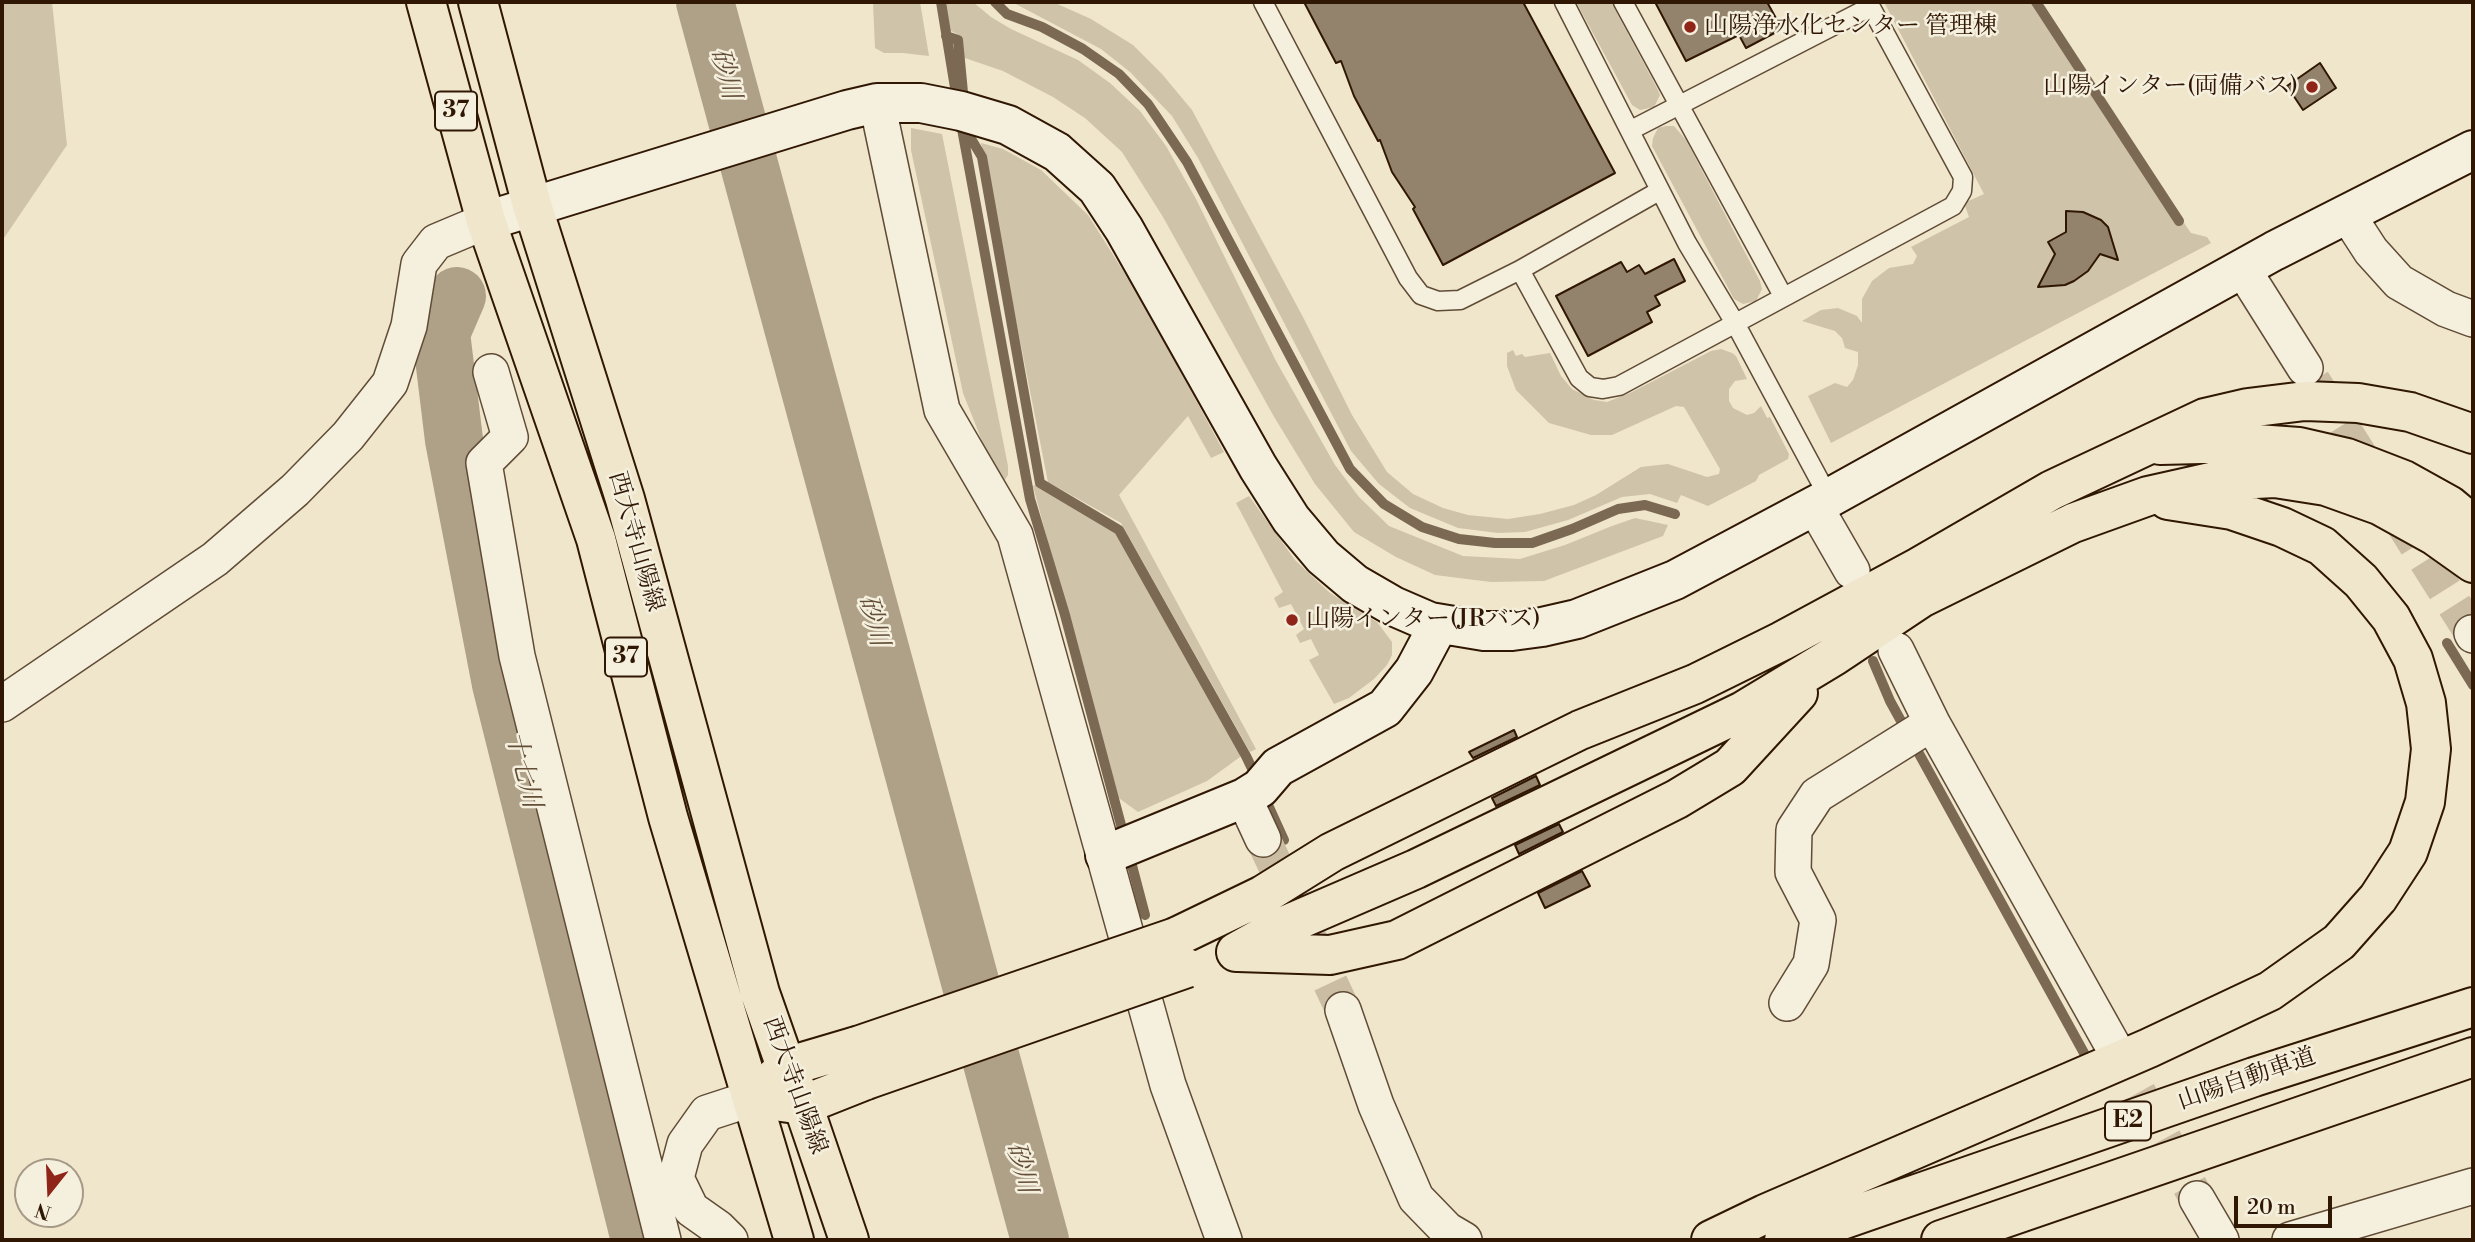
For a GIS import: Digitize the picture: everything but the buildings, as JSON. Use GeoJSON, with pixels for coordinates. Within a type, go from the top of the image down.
{"type":"FeatureCollection","features":[{"type":"Feature","properties":{"kind":"main road","name":"西大寺山陽線"},"geometry":{"type":"LineString","coordinates":[[426,2],[486,221],[596,539],[667,817],[794,1240]]}},
{"type":"Feature","properties":{"kind":"main road","name":"西大寺山陽線"},"geometry":{"type":"LineString","coordinates":[[478,2],[532,205],[625,499],[760,993],[786,1067],[803,1105],[849,1240]]}},
{"type":"Feature","properties":{"kind":"main road"},"geometry":{"type":"LineString","coordinates":[[753,1098],[786,1067],[861,1063],[1181,953],[1719,690],[1782,641],[1919,567],[2052,490],[2205,418],[2248,408],[2305,401],[2358,403],[2410,412],[2473,435]]}},
{"type":"Feature","properties":{"kind":"main road"},"geometry":{"type":"LineString","coordinates":[[2151,445],[2242,443],[2299,447],[2347,458],[2404,480],[2449,505],[2473,525]]}},
{"type":"Feature","properties":{"kind":"main road"},"geometry":{"type":"LineString","coordinates":[[1236,951],[1277,929],[1416,869],[1744,711],[1922,598],[2073,523],[2148,496],[2215,481],[2275,478],[2326,486],[2379,505],[2435,536],[2473,563]]}},
{"type":"Feature","properties":{"kind":"main road"},"geometry":{"type":"LineString","coordinates":[[1711,1240],[1765,1214],[2149,1048],[2270,991],[2339,942],[2378,898],[2408,852],[2425,802],[2431,749],[2426,703],[2413,659],[2391,618],[2361,581],[2322,546],[2282,527],[2231,510],[2148,496]]}},
{"type":"Feature","properties":{"kind":"main road"},"geometry":{"type":"LineString","coordinates":[[1181,953],[1236,951],[1348,926],[1409,900],[1714,751],[1776,717],[1834,656]]}},
{"type":"Feature","properties":{"kind":"main road","name":"山陽自動車道"},"geometry":{"type":"LineString","coordinates":[[1784,1240],[2254,1077],[2473,1007]]}},
{"type":"Feature","properties":{"kind":"main road","name":"E2"},"geometry":{"type":"LineString","coordinates":[[1941,1240],[2473,1057]]}},
{"type":"Feature","properties":{"kind":"main road"},"geometry":{"type":"LineString","coordinates":[[753,1098],[803,1105],[861,1063]]}},
{"type":"Feature","properties":{"kind":"street"},"geometry":{"type":"LineString","coordinates":[[2,704],[215,559],[295,490],[348,436],[390,383],[409,326],[419,264],[436,242],[532,205],[862,106],[921,103],[961,111],[1008,125],[1057,152],[1097,188],[1124,229],[1258,467],[1291,519],[1323,557],[1355,584],[1393,606],[1439,624],[1484,631],[1512,631],[1577,619],[1675,580],[2242,268],[2473,150]]}},
{"type":"Feature","properties":{"kind":"street"},"geometry":{"type":"LineString","coordinates":[[862,106],[942,410],[1015,536],[1168,1085],[1224,1240]]}},
{"type":"Feature","properties":{"kind":"street"},"geometry":{"type":"LineString","coordinates":[[2347,214],[2371,251],[2399,282],[2446,309],[2473,319]]}},
{"type":"Feature","properties":{"kind":"street"},"geometry":{"type":"LineString","coordinates":[[2242,268],[2305,368]]}},
{"type":"Feature","properties":{"kind":"street"},"geometry":{"type":"LineString","coordinates":[[491,372],[510,437],[484,463],[517,656],[663,1240]]}},
{"type":"Feature","properties":{"kind":"street"},"geometry":{"type":"LineString","coordinates":[[1821,501],[1852,571]]}},
{"type":"Feature","properties":{"kind":"street"},"geometry":{"type":"LineString","coordinates":[[1105,855],[1244,798],[1260,788],[1278,767],[1385,708],[1414,671],[1439,624]]}},
{"type":"Feature","properties":{"kind":"street"},"geometry":{"type":"LineString","coordinates":[[1896,650],[1932,723],[2113,1046]]}},
{"type":"Feature","properties":{"kind":"street"},"geometry":{"type":"LineString","coordinates":[[1787,1003],[1811,964],[1818,920],[1793,872],[1794,830],[1817,795],[1932,723]]}},
{"type":"Feature","properties":{"kind":"street"},"geometry":{"type":"LineString","coordinates":[[1244,798],[1263,839]]}},
{"type":"Feature","properties":{"kind":"street"},"geometry":{"type":"LineString","coordinates":[[1343,1010],[1376,1105],[1416,1198],[1447,1230],[1464,1240]]}},
{"type":"Feature","properties":{"kind":"street"},"geometry":{"type":"LineString","coordinates":[[730,1240],[691,1209],[676,1178],[685,1144],[707,1113],[753,1098]]}},
{"type":"Feature","properties":{"kind":"street"},"geometry":{"type":"LineString","coordinates":[[2290,1240],[2473,1186]]}},
{"type":"Feature","properties":{"kind":"street"},"geometry":{"type":"LineString","coordinates":[[2197,1199],[2221,1240]]}},
{"type":"Feature","properties":{"kind":"lane"},"geometry":{"type":"LineString","coordinates":[[1263,2],[1408,278],[1420,295],[1438,301],[1460,300],[1521,270],[1660,191]]}},
{"type":"Feature","properties":{"kind":"lane"},"geometry":{"type":"LineString","coordinates":[[1564,2],[1687,243],[1735,323],[1821,501]]}},
{"type":"Feature","properties":{"kind":"lane"},"geometry":{"type":"LineString","coordinates":[[1623,2],[1677,106],[1783,296]]}},
{"type":"Feature","properties":{"kind":"lane"},"geometry":{"type":"LineString","coordinates":[[1521,270],[1578,378],[1590,387],[1603,389],[1619,386],[1953,206],[1962,191],[1963,177],[1869,4],[1631,130]]}},
{"type":"Feature","properties":{"kind":"shaded area"},"geometry":{"type":"Polygon","coordinates":[[[2,2],[52,2],[67,145],[2,241],[2,2]]]}},
{"type":"Feature","properties":{"kind":"shaded area"},"geometry":{"type":"Polygon","coordinates":[[[873,2],[920,2],[929,56],[884,53],[875,48],[873,2]]]}},
{"type":"Feature","properties":{"kind":"shaded area"},"geometry":{"type":"Polygon","coordinates":[[[943,2],[973,2],[1011,29],[1078,60],[1110,83],[1140,111],[1166,146],[1196,199],[1276,361],[1335,465],[1359,497],[1389,526],[1463,556],[1520,559],[1635,518],[1668,525],[1663,536],[1544,581],[1491,582],[1435,575],[1396,557],[1354,532],[1315,484],[1273,415],[1163,217],[1122,152],[1085,118],[1053,97],[1003,71],[962,57],[961,36],[947,29],[943,2]]]}},
{"type":"Feature","properties":{"kind":"shaded area"},"geometry":{"type":"Polygon","coordinates":[[[1012,2],[1053,2],[1091,19],[1133,45],[1192,110],[1352,415],[1387,472],[1413,494],[1443,508],[1468,515],[1508,519],[1574,505],[1596,495],[1641,467],[1668,464],[1707,477],[1719,474],[1720,469],[1684,407],[1676,406],[1612,435],[1591,435],[1549,423],[1516,390],[1507,366],[1507,353],[1513,350],[1516,356],[1522,354],[1525,357],[1550,353],[1561,376],[1572,389],[1594,400],[1607,402],[1711,351],[1721,349],[1732,353],[1747,379],[1735,381],[1729,389],[1729,401],[1733,408],[1747,415],[1754,413],[1761,406],[1767,418],[1770,417],[1789,454],[1788,459],[1759,475],[1756,481],[1708,506],[1681,495],[1677,503],[1650,494],[1622,497],[1568,520],[1525,532],[1498,533],[1458,528],[1410,508],[1379,484],[1351,451],[1198,158],[1172,116],[1130,72],[1101,49],[1012,2]]]}},
{"type":"Feature","properties":{"kind":"shaded area"},"geometry":{"type":"Polygon","coordinates":[[[1576,2],[1611,2],[1660,95],[1654,107],[1640,110],[1632,105],[1576,2]]]}},
{"type":"Feature","properties":{"kind":"shaded area"},"geometry":{"type":"Polygon","coordinates":[[[1884,2],[2033,2],[2191,233],[2207,237],[2211,243],[1831,443],[1808,396],[1835,383],[1847,387],[1853,380],[1858,365],[1858,352],[1845,348],[1842,338],[1835,331],[1802,321],[1821,310],[1838,308],[1857,316],[1862,323],[1862,299],[1872,281],[1889,268],[1913,264],[1917,256],[1911,247],[1969,217],[1964,203],[1984,194],[1884,2]]]}},
{"type":"Feature","properties":{"kind":"shaded area"},"geometry":{"type":"Polygon","coordinates":[[[1674,126],[1686,140],[1760,281],[1762,289],[1756,301],[1743,304],[1734,299],[1652,146],[1658,128],[1674,126]]]}},
{"type":"Feature","properties":{"kind":"shaded area"},"geometry":{"type":"Polygon","coordinates":[[[911,128],[942,134],[1008,466],[1008,475],[1003,483],[997,479],[963,393],[911,150],[911,128]]]}},
{"type":"Feature","properties":{"kind":"shaded area"},"geometry":{"type":"Polygon","coordinates":[[[981,143],[1003,149],[1041,170],[1088,215],[1144,304],[1224,452],[1211,458],[1188,416],[1119,495],[1256,749],[1250,752],[1121,523],[1048,482],[981,143]]]}},
{"type":"Feature","properties":{"kind":"shaded area"},"geometry":{"type":"Polygon","coordinates":[[[1039,483],[1120,533],[1241,752],[1240,757],[1207,781],[1138,812],[1116,796],[1033,486],[1039,483]]]}},
{"type":"Feature","properties":{"kind":"shaded area"},"geometry":{"type":"Polygon","coordinates":[[[1249,496],[1295,560],[1330,593],[1377,622],[1392,642],[1392,655],[1387,665],[1349,698],[1334,704],[1309,660],[1319,655],[1311,639],[1300,643],[1296,635],[1304,629],[1291,604],[1279,608],[1274,598],[1283,592],[1236,503],[1249,496]]]}},
{"type":"Feature","properties":{"kind":"waterway","name":"砂川"},"geometry":{"type":"LineString","coordinates":[[705,2],[1040,1240]]}},
{"type":"Feature","properties":{"kind":"waterway"},"geometry":{"type":"LineString","coordinates":[[941,2],[957,100]]}},
{"type":"Feature","properties":{"kind":"waterway"},"geometry":{"type":"LineString","coordinates":[[995,2],[1007,14],[1042,27],[1083,49],[1119,74],[1148,104],[1187,162],[1350,469],[1384,504],[1422,527],[1459,539],[1495,543],[1532,543],[1618,509],[1645,505],[1675,514]]}},
{"type":"Feature","properties":{"kind":"waterway"},"geometry":{"type":"LineString","coordinates":[[2036,2],[2179,221]]}},
{"type":"Feature","properties":{"kind":"waterway"},"geometry":{"type":"LineString","coordinates":[[946,36],[958,40],[964,103]]}},
{"type":"Feature","properties":{"kind":"waterway"},"geometry":{"type":"LineString","coordinates":[[960,118],[1030,499],[1065,615],[1125,840]]}},
{"type":"Feature","properties":{"kind":"waterway"},"geometry":{"type":"LineString","coordinates":[[966,125],[967,132],[982,157],[1040,483],[1119,530],[1257,779]]}},
{"type":"Feature","properties":{"kind":"waterway","name":"十七川"},"geometry":{"type":"LineString","coordinates":[[457,296],[441,333],[454,440],[501,684],[640,1240]]}},
{"type":"Feature","properties":{"kind":"waterway"},"geometry":{"type":"LineString","coordinates":[[2447,643],[2473,685]]}},
{"type":"Feature","properties":{"kind":"waterway"},"geometry":{"type":"LineString","coordinates":[[1873,661],[1890,701],[2084,1053]]}},
{"type":"Feature","properties":{"kind":"waterway"},"geometry":{"type":"LineString","coordinates":[[1264,796],[1284,840]]}},
{"type":"Feature","properties":{"kind":"waterway"},"geometry":{"type":"LineString","coordinates":[[1129,854],[1145,915]]}},
{"type":"Feature","properties":{"kind":"tunnel"},"geometry":{"type":"LineString","coordinates":[[2313,381],[2472,633]]}},
{"type":"Feature","properties":{"kind":"tunnel"},"geometry":{"type":"LineString","coordinates":[[1263,839],[1343,1010]]}},
{"type":"Feature","properties":{"kind":"tunnel"},"geometry":{"type":"LineString","coordinates":[[2113,1046],[2197,1199]]}},
{"type":"Feature","properties":{"kind":"place","name":"山陽浄水化センター 管理棟"},"geometry":{"type":"Point","coordinates":[1690,27]}},
{"type":"Feature","properties":{"kind":"place","name":"山陽インター(両備バス)"},"geometry":{"type":"Point","coordinates":[2312,87]}},
{"type":"Feature","properties":{"kind":"place","name":"山陽インター(JRバス)"},"geometry":{"type":"Point","coordinates":[1292,620]}}]}
